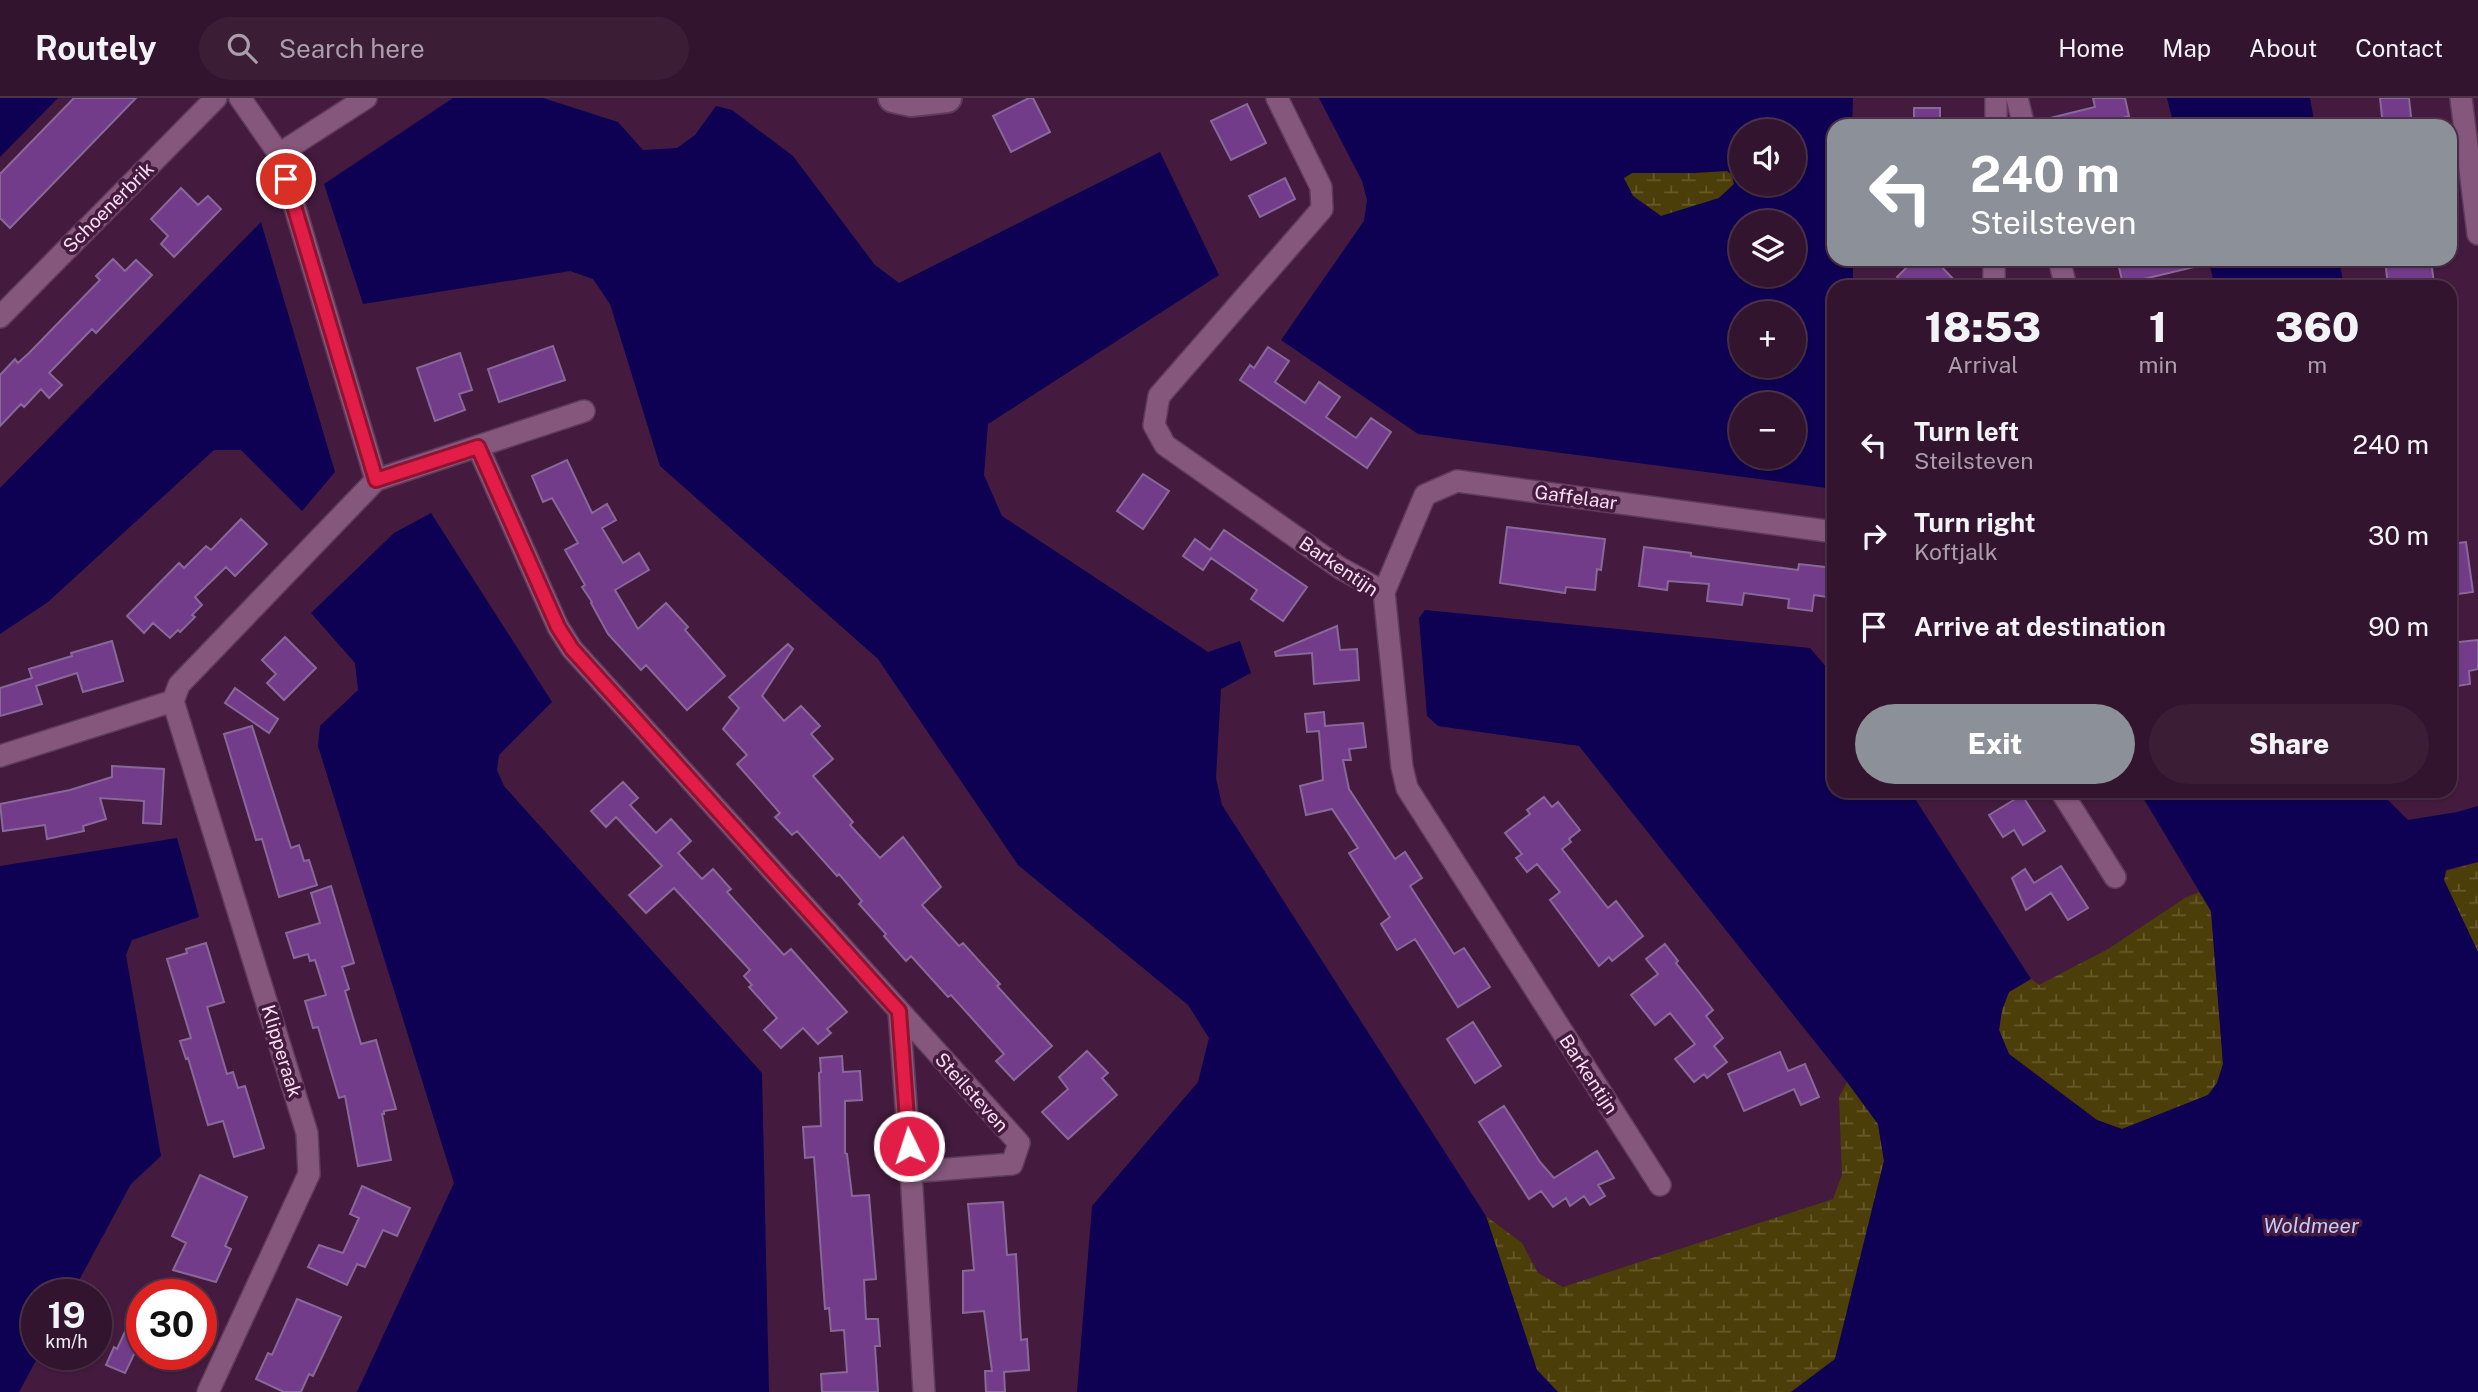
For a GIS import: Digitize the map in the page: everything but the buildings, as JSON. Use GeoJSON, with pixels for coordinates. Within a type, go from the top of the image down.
{"type":"FeatureCollection","features":[{"type":"Feature","properties":{"kind":"street","name":"Schoenerbrik"},"geometry":{"type":"LineString","coordinates":[[0,317],[216,98]]}},
{"type":"Feature","properties":{"kind":"street"},"geometry":{"type":"LineString","coordinates":[[240,98],[279,154],[376,480]]}},
{"type":"Feature","properties":{"kind":"street"},"geometry":{"type":"LineString","coordinates":[[279,154],[366,98]]}},
{"type":"Feature","properties":{"kind":"street"},"geometry":{"type":"LineString","coordinates":[[893,98],[911,102],[945,98]]}},
{"type":"Feature","properties":{"kind":"street","name":"Barkentijn"},"geometry":{"type":"LineString","coordinates":[[1277,98],[1321,187],[1322,209],[1159,397],[1154,425],[1164,445],[1340,568],[1384,592],[1402,767],[1407,788],[1660,1185]]}},
{"type":"Feature","properties":{"kind":"street"},"geometry":{"type":"LineString","coordinates":[[1996,98],[1996,119]]}},
{"type":"Feature","properties":{"kind":"street"},"geometry":{"type":"LineString","coordinates":[[2017,98],[2022,119]]}},
{"type":"Feature","properties":{"kind":"street"},"geometry":{"type":"LineString","coordinates":[[2461,98],[2478,234]]}},
{"type":"Feature","properties":{"kind":"street"},"geometry":{"type":"LineString","coordinates":[[0,756],[173,701],[179,685],[376,480],[584,411]]}},
{"type":"Feature","properties":{"kind":"street","name":"Steilsteven"},"geometry":{"type":"LineString","coordinates":[[478,447],[558,627],[572,649],[1019,1143],[1012,1164],[911,1172]]}},
{"type":"Feature","properties":{"kind":"street","name":"Gaffelaar"},"geometry":{"type":"LineString","coordinates":[[1384,592],[1425,495],[1457,481],[1827,531]]}},
{"type":"Feature","properties":{"kind":"street","name":"Klipperaak"},"geometry":{"type":"LineString","coordinates":[[173,701],[307,1133],[309,1174],[208,1392]]}},
{"type":"Feature","properties":{"kind":"street"},"geometry":{"type":"LineString","coordinates":[[2065,798],[2115,877]]}},
{"type":"Feature","properties":{"kind":"street","name":"Steilsteven"},"geometry":{"type":"LineString","coordinates":[[899,1011],[924,1392]]}},
{"type":"Feature","properties":{"kind":"green space"},"geometry":{"type":"Polygon","coordinates":[[[1727,170],[1729,189],[1719,198],[1661,216],[1633,196],[1623,178],[1631,173],[1727,170]]]}},
{"type":"Feature","properties":{"kind":"green space"},"geometry":{"type":"Polygon","coordinates":[[[2478,862],[2478,952],[2444,880],[2446,871],[2478,862]]]}},
{"type":"Feature","properties":{"kind":"green space"},"geometry":{"type":"Polygon","coordinates":[[[2199,892],[2211,911],[2223,1064],[2217,1083],[2208,1095],[2122,1129],[2097,1120],[2009,1054],[1999,1030],[2002,1010],[2009,992],[2031,979],[2039,985],[2108,949],[2185,898],[2199,892]]]}},
{"type":"Feature","properties":{"kind":"green space"},"geometry":{"type":"Polygon","coordinates":[[[1847,1082],[1878,1124],[1884,1161],[1835,1360],[1791,1392],[1558,1392],[1537,1370],[1486,1216],[1522,1243],[1538,1273],[1563,1287],[1833,1199],[1842,1175],[1839,1097],[1847,1082]]]}},
{"type":"Feature","properties":{"kind":"water"},"geometry":{"type":"Polygon","coordinates":[[[0,98],[58,98],[0,157],[0,98]]]}},
{"type":"Feature","properties":{"kind":"water"},"geometry":{"type":"Polygon","coordinates":[[[453,98],[543,98],[618,122],[643,150],[677,148],[695,135],[716,106],[732,110],[793,156],[875,265],[899,283],[1160,152],[1219,275],[988,424],[984,475],[1002,516],[1208,652],[1240,641],[1251,673],[1221,689],[1216,778],[1222,805],[1486,1216],[1537,1370],[1558,1392],[1077,1392],[1092,1206],[1198,1082],[1209,1038],[1188,1005],[1018,865],[878,659],[660,466],[610,304],[593,279],[570,271],[363,304],[324,184],[453,98]]]}},
{"type":"Feature","properties":{"kind":"water"},"geometry":{"type":"Polygon","coordinates":[[[1319,98],[1853,98],[1852,119],[1827,119],[1827,266],[1853,266],[1853,280],[1827,280],[1827,488],[1418,434],[1281,340],[1364,221],[1367,200],[1362,181],[1319,98]]]}},
{"type":"Feature","properties":{"kind":"water"},"geometry":{"type":"Polygon","coordinates":[[[2167,98],[2310,98],[2314,119],[2172,119],[2167,98]]]}},
{"type":"Feature","properties":{"kind":"water"},"geometry":{"type":"Polygon","coordinates":[[[261,222],[335,472],[302,511],[241,450],[214,450],[48,602],[0,634],[0,488],[261,222]]]}},
{"type":"Feature","properties":{"kind":"water"},"geometry":{"type":"Polygon","coordinates":[[[2210,266],[2340,266],[2343,280],[2213,280],[2210,266]]]}},
{"type":"Feature","properties":{"kind":"water"},"geometry":{"type":"Polygon","coordinates":[[[431,513],[552,702],[499,755],[497,770],[504,786],[762,1073],[769,1392],[357,1392],[454,1183],[318,746],[320,726],[358,690],[355,663],[311,613],[394,533],[431,513]]]}},
{"type":"Feature","properties":{"kind":"water","name":"Woldmeer"},"geometry":{"type":"Polygon","coordinates":[[[1425,610],[1810,648],[1827,668],[1827,798],[1915,798],[2031,979],[2009,992],[2002,1010],[1999,1030],[2009,1054],[2097,1120],[2122,1129],[2208,1095],[2217,1083],[2223,1064],[2211,911],[2143,798],[2388,798],[2408,820],[2478,806],[2478,862],[2446,870],[2444,880],[2478,952],[2478,1392],[1791,1392],[1835,1359],[1884,1161],[1878,1124],[1579,746],[1438,726],[1427,716],[1419,618],[1425,610]]]}},
{"type":"Feature","properties":{"kind":"water"},"geometry":{"type":"Polygon","coordinates":[[[177,838],[199,917],[132,940],[126,955],[161,1156],[131,1184],[80,1279],[21,1279],[21,1370],[31,1370],[19,1392],[0,1392],[0,866],[177,838]]]}},
{"type":"Feature","properties":{"kind":"route"},"geometry":{"type":"LineString","coordinates":[[286,179],[376,480],[478,447],[558,627],[572,649],[899,1011],[909,1146]]}}]}
